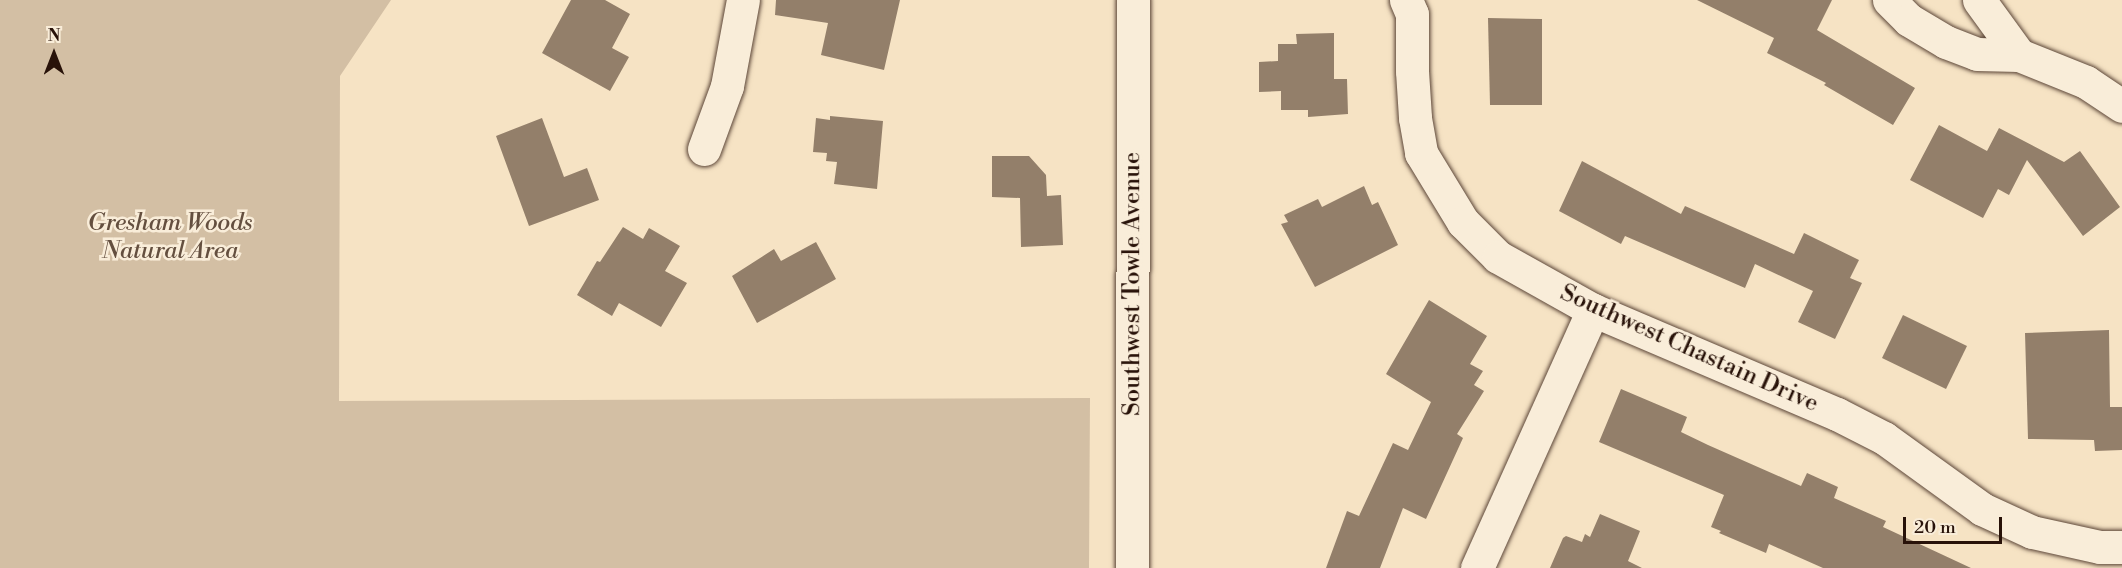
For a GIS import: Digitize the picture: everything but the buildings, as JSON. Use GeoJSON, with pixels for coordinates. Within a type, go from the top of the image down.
{"type":"FeatureCollection","features":[{"type":"Feature","properties":{"kind":"street"},"geometry":{"type":"LineString","coordinates":[[704,149],[727,86],[743,0]]}},
{"type":"Feature","properties":{"kind":"street","name":"Southwest Towle Avenue"},"geometry":{"type":"LineString","coordinates":[[1132,568],[1133,0]]}},
{"type":"Feature","properties":{"kind":"street"},"geometry":{"type":"LineString","coordinates":[[1889,0],[1909,20],[1946,42],[1977,54],[2019,55],[2086,82],[2122,106]]}},
{"type":"Feature","properties":{"kind":"street"},"geometry":{"type":"LineString","coordinates":[[1979,0],[2019,55]]}},
{"type":"Feature","properties":{"kind":"street","name":"Southwest Chastain Drive"},"geometry":{"type":"LineString","coordinates":[[1413,5],[1415,118],[1421,153],[1437,184],[1463,222],[1498,257],[1593,310],[1837,414],[1884,438],[1982,509],[2032,532],[2100,547],[2122,547]]}},
{"type":"Feature","properties":{"kind":"street"},"geometry":{"type":"LineString","coordinates":[[1477,568],[1593,310]]}},
{"type":"Feature","properties":{"kind":"green space","name":"Gresham Woods Natural Area"},"geometry":{"type":"Polygon","coordinates":[[[0,0],[391,0],[340,76],[339,401],[1090,398],[1089,568],[0,568],[0,0]]]}}]}
